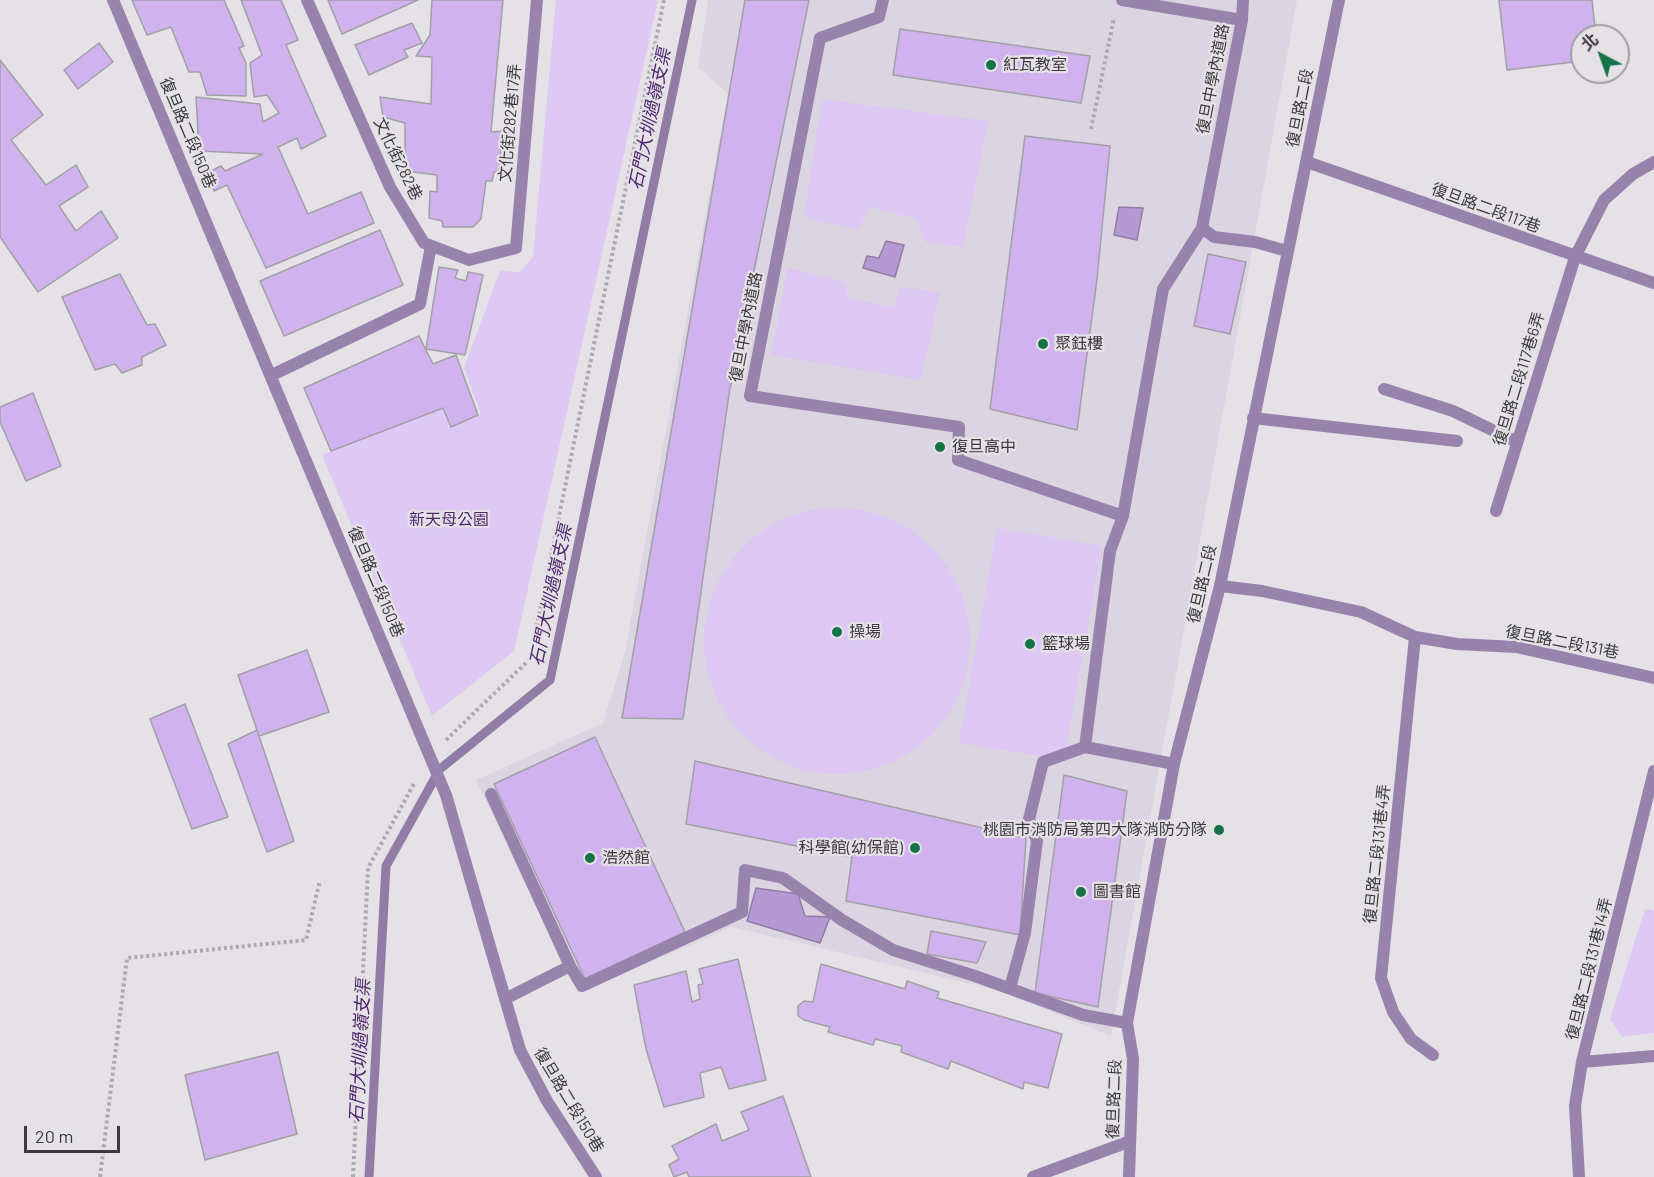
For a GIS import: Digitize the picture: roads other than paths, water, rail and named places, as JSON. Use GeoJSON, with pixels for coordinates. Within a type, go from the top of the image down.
{"type":"FeatureCollection","features":[{"type":"Feature","properties":{"kind":"street","name":"復旦路二段150巷"},"geometry":{"type":"LineString","coordinates":[[113,0],[446,795],[520,1050],[547,1101],[596,1177]]}},
{"type":"Feature","properties":{"kind":"street","name":"文化街282巷"},"geometry":{"type":"LineString","coordinates":[[307,0],[390,187],[424,243],[469,260],[516,248]]}},
{"type":"Feature","properties":{"kind":"street","name":"文化街282巷17弄"},"geometry":{"type":"LineString","coordinates":[[516,248],[537,0]]}},
{"type":"Feature","properties":{"kind":"street","name":"復旦中學內道路"},"geometry":{"type":"LineString","coordinates":[[883,0],[879,16],[820,38],[750,396],[959,427],[958,460],[1123,516]]}},
{"type":"Feature","properties":{"kind":"street","name":"復旦中學內道路"},"geometry":{"type":"LineString","coordinates":[[1085,747],[1110,551],[1123,516],[1163,289],[1202,228],[1242,20],[1122,0]]}},
{"type":"Feature","properties":{"kind":"street"},"geometry":{"type":"LineString","coordinates":[[1242,20],[1243,0]]}},
{"type":"Feature","properties":{"kind":"street","name":"復旦路二段"},"geometry":{"type":"LineString","coordinates":[[1129,1177],[1128,1142],[1133,1059],[1127,1023],[1174,764],[1220,586],[1339,0]]}},
{"type":"Feature","properties":{"kind":"street","name":"復旦路二段117巷"},"geometry":{"type":"LineString","coordinates":[[1307,162],[1654,283]]}},
{"type":"Feature","properties":{"kind":"street","name":"復旦路二段117巷6弄"},"geometry":{"type":"LineString","coordinates":[[1496,511],[1575,257],[1604,200],[1633,174],[1654,162]]}},
{"type":"Feature","properties":{"kind":"street"},"geometry":{"type":"LineString","coordinates":[[1202,228],[1214,237],[1255,242],[1287,251]]}},
{"type":"Feature","properties":{"kind":"street"},"geometry":{"type":"LineString","coordinates":[[272,375],[420,304],[431,246]]}},
{"type":"Feature","properties":{"kind":"street"},"geometry":{"type":"LineString","coordinates":[[1384,388],[1453,411],[1517,442]]}},
{"type":"Feature","properties":{"kind":"street"},"geometry":{"type":"LineString","coordinates":[[1253,418],[1457,441]]}},
{"type":"Feature","properties":{"kind":"street","name":"復旦路二段131巷"},"geometry":{"type":"LineString","coordinates":[[1220,586],[1262,591],[1361,612],[1415,637],[1457,644],[1516,646],[1654,678]]}},
{"type":"Feature","properties":{"kind":"street","name":"復旦路二段131巷4弄"},"geometry":{"type":"LineString","coordinates":[[1415,637],[1381,978],[1393,1012],[1411,1039],[1433,1055]]}},
{"type":"Feature","properties":{"kind":"street"},"geometry":{"type":"LineString","coordinates":[[1010,988],[1025,933],[1037,841],[1029,819],[1043,762],[1085,747],[1174,764]]}},
{"type":"Feature","properties":{"kind":"street","name":"復旦路二段131巷14弄"},"geometry":{"type":"LineString","coordinates":[[1579,1177],[1575,1106],[1582,1062],[1654,771]]}},
{"type":"Feature","properties":{"kind":"street"},"geometry":{"type":"LineString","coordinates":[[492,794],[570,966],[582,986],[742,912],[745,870],[783,878],[842,920],[893,950],[1010,988],[1083,1015],[1127,1023]]}},
{"type":"Feature","properties":{"kind":"street"},"geometry":{"type":"LineString","coordinates":[[505,999],[570,966]]}},
{"type":"Feature","properties":{"kind":"street"},"geometry":{"type":"LineString","coordinates":[[1582,1062],[1654,1056]]}},
{"type":"Feature","properties":{"kind":"street"},"geometry":{"type":"LineString","coordinates":[[1033,1177],[1128,1142]]}},
{"type":"Feature","properties":{"kind":"waterway","name":"石門大圳過嶺支渠"},"geometry":{"type":"LineString","coordinates":[[369,1177],[386,866],[440,769],[550,680],[692,0]]}},
{"type":"Feature","properties":{"kind":"place","name":"紅瓦教室"},"geometry":{"type":"Point","coordinates":[991,65]}},
{"type":"Feature","properties":{"kind":"place","name":"聚鈺樓"},"geometry":{"type":"Point","coordinates":[1043,344]}},
{"type":"Feature","properties":{"kind":"place","name":"復旦高中"},"geometry":{"type":"Point","coordinates":[940,447]}},
{"type":"Feature","properties":{"kind":"place","name":"操場"},"geometry":{"type":"Point","coordinates":[837,632]}},
{"type":"Feature","properties":{"kind":"place","name":"籃球場"},"geometry":{"type":"Point","coordinates":[1030,644]}},
{"type":"Feature","properties":{"kind":"place","name":"桃園市消防局第四大隊消防分隊"},"geometry":{"type":"Point","coordinates":[1219,830]}},
{"type":"Feature","properties":{"kind":"place","name":"科學館(幼保館)"},"geometry":{"type":"Point","coordinates":[915,848]}},
{"type":"Feature","properties":{"kind":"place","name":"浩然館"},"geometry":{"type":"Point","coordinates":[590,858]}},
{"type":"Feature","properties":{"kind":"place","name":"圖書館"},"geometry":{"type":"Point","coordinates":[1081,892]}},
{"type":"Feature","properties":{"kind":"park label","name":"新天母公園"},"geometry":{"type":"Point","coordinates":[449,520]}}]}
